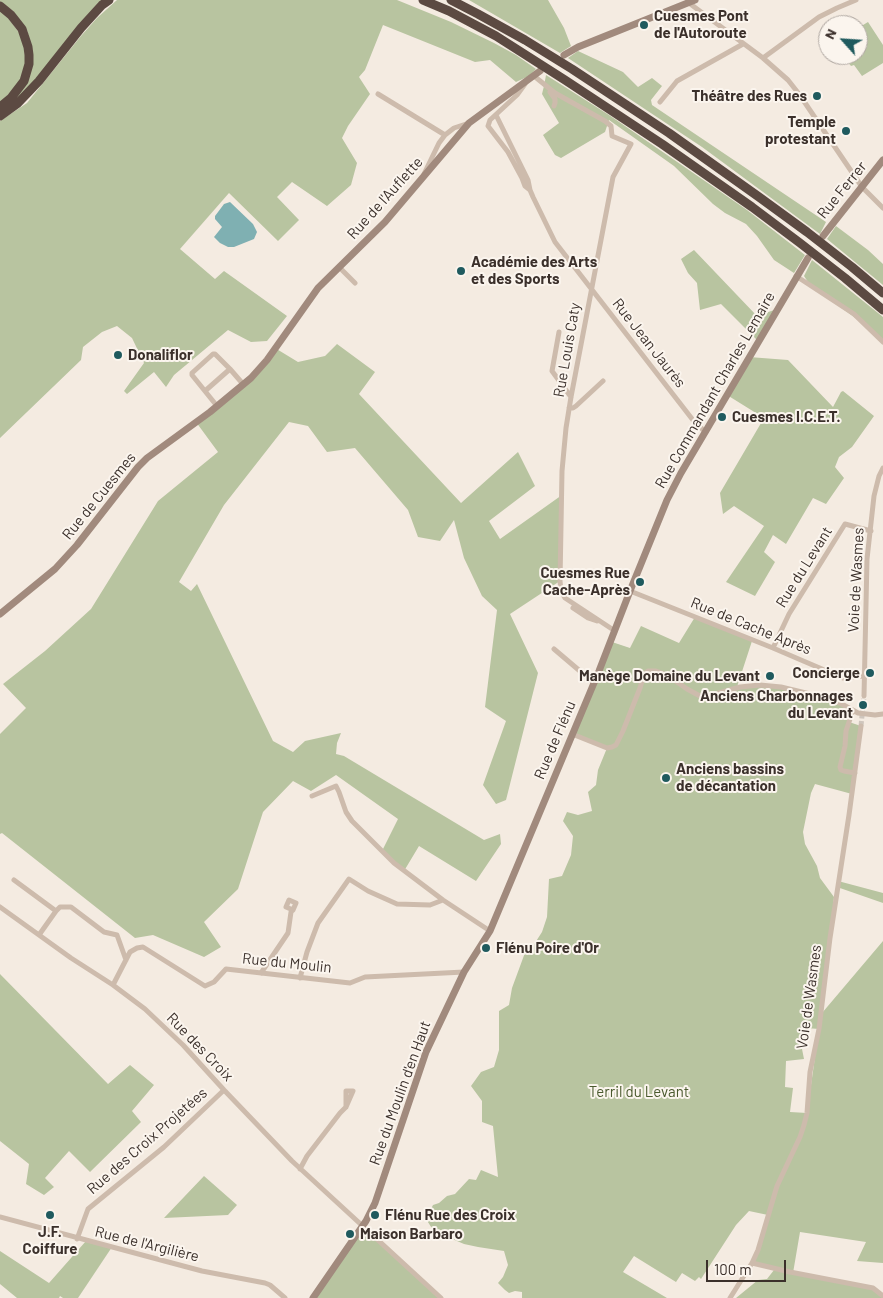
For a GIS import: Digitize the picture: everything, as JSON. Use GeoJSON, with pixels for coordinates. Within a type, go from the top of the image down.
{"type":"FeatureCollection","features":[{"type":"Feature","properties":{"kind":"highway"},"geometry":{"type":"LineString","coordinates":[[0,116],[18,103],[39,81],[80,28],[109,0]]}},
{"type":"Feature","properties":{"kind":"highway"},"geometry":{"type":"LineString","coordinates":[[423,0],[496,36],[662,144],[752,207],[845,278],[883,310]]}},
{"type":"Feature","properties":{"kind":"highway"},"geometry":{"type":"LineString","coordinates":[[451,0],[501,26],[557,59],[668,133],[759,196],[883,293]]}},
{"type":"Feature","properties":{"kind":"highway"},"geometry":{"type":"LineString","coordinates":[[0,6],[11,15],[22,29],[29,55],[24,81],[11,98],[0,107]]}},
{"type":"Feature","properties":{"kind":"street"},"geometry":{"type":"LineString","coordinates":[[763,58],[813,21],[856,0]]}},
{"type":"Feature","properties":{"kind":"street"},"geometry":{"type":"LineString","coordinates":[[564,55],[578,46],[692,1],[788,80],[862,187],[883,208]]}},
{"type":"Feature","properties":{"kind":"street"},"geometry":{"type":"LineString","coordinates":[[660,102],[677,81],[743,44]]}},
{"type":"Feature","properties":{"kind":"street","name":"Rue de l'Auflette"},"geometry":{"type":"LineString","coordinates":[[267,360],[318,288],[385,222],[469,123],[537,74]]}},
{"type":"Feature","properties":{"kind":"street","name":"Rue Louis Caty"},"geometry":{"type":"LineString","coordinates":[[537,74],[547,87],[555,93],[605,121],[611,126],[612,136],[630,144],[612,177],[569,408],[562,471],[561,591],[565,598],[614,631]]}},
{"type":"Feature","properties":{"kind":"street"},"geometry":{"type":"LineString","coordinates":[[496,115],[517,95],[526,82]]}},
{"type":"Feature","properties":{"kind":"street"},"geometry":{"type":"LineString","coordinates":[[547,87],[555,99],[556,103],[554,106]]}},
{"type":"Feature","properties":{"kind":"street"},"geometry":{"type":"LineString","coordinates":[[378,94],[445,135]]}},
{"type":"Feature","properties":{"kind":"street","name":"Rue Jean Jaurès"},"geometry":{"type":"LineString","coordinates":[[530,190],[525,186],[508,152],[488,126],[489,122],[496,115],[528,180],[530,190],[555,242],[696,424],[706,432]]}},
{"type":"Feature","properties":{"kind":"street"},"geometry":{"type":"LineString","coordinates":[[421,179],[445,135],[454,128],[469,123]]}},
{"type":"Feature","properties":{"kind":"street","name":"Rue Ferrer"},"geometry":{"type":"LineString","coordinates":[[823,236],[883,160]]}},
{"type":"Feature","properties":{"kind":"street"},"geometry":{"type":"LineString","coordinates":[[808,258],[796,276],[854,314],[883,342]]}},
{"type":"Feature","properties":{"kind":"street"},"geometry":{"type":"LineString","coordinates":[[339,267],[355,283]]}},
{"type":"Feature","properties":{"kind":"street","name":"Rue Commandant Charles Lemaire"},"geometry":{"type":"LineString","coordinates":[[614,631],[667,500],[796,276]]}},
{"type":"Feature","properties":{"kind":"street"},"geometry":{"type":"LineString","coordinates":[[559,332],[552,371],[571,397]]}},
{"type":"Feature","properties":{"kind":"street"},"geometry":{"type":"LineString","coordinates":[[217,406],[192,375],[213,354],[217,355],[243,384]]}},
{"type":"Feature","properties":{"kind":"street","name":"Rue de Cuesmes"},"geometry":{"type":"LineString","coordinates":[[0,614],[56,569],[78,546],[142,463],[217,406],[250,378],[267,360]]}},
{"type":"Feature","properties":{"kind":"street"},"geometry":{"type":"LineString","coordinates":[[205,390],[230,369]]}},
{"type":"Feature","properties":{"kind":"street"},"geometry":{"type":"LineString","coordinates":[[569,408],[576,406],[603,381]]}},
{"type":"Feature","properties":{"kind":"street","name":"Voie de Wasmes"},"geometry":{"type":"LineString","coordinates":[[864,696],[866,574],[874,496],[883,468]]}},
{"type":"Feature","properties":{"kind":"street","name":"Rue du Levant"},"geometry":{"type":"LineString","coordinates":[[773,648],[789,614],[845,524],[871,531]]}},
{"type":"Feature","properties":{"kind":"street","name":"Rue de Cache Après"},"geometry":{"type":"LineString","coordinates":[[630,591],[843,678],[864,676]]}},
{"type":"Feature","properties":{"kind":"street"},"geometry":{"type":"LineString","coordinates":[[573,608],[594,621],[600,621]]}},
{"type":"Feature","properties":{"kind":"street","name":"Rue de Flénu"},"geometry":{"type":"LineString","coordinates":[[541,809],[614,631]]}},
{"type":"Feature","properties":{"kind":"street"},"geometry":{"type":"LineString","coordinates":[[554,649],[594,682]]}},
{"type":"Feature","properties":{"kind":"street"},"geometry":{"type":"LineString","coordinates":[[572,734],[607,748],[616,745],[644,674],[648,671],[656,671],[667,675],[700,696],[712,696],[740,687],[760,684],[810,694],[840,703],[858,713],[883,714]]}},
{"type":"Feature","properties":{"kind":"street"},"geometry":{"type":"LineString","coordinates":[[853,710],[846,731],[840,767],[841,770],[855,773]]}},
{"type":"Feature","properties":{"kind":"street","name":"Voie de Wasmes"},"geometry":{"type":"LineString","coordinates":[[730,1298],[752,1263],[763,1234],[777,1186],[800,1137],[807,1113],[810,1072],[819,1029],[830,938],[862,726]]}},
{"type":"Feature","properties":{"kind":"street"},"geometry":{"type":"LineString","coordinates":[[312,796],[336,786],[346,812],[352,821],[394,864],[490,931]]}},
{"type":"Feature","properties":{"kind":"street","name":"Rue du Moulin d'en Haut"},"geometry":{"type":"LineString","coordinates":[[313,1298],[362,1227],[375,1203],[426,1052],[464,972],[490,931],[541,809]]}},
{"type":"Feature","properties":{"kind":"street"},"geometry":{"type":"LineString","coordinates":[[300,978],[318,922],[348,879],[368,891],[398,904],[430,905],[443,900]]}},
{"type":"Feature","properties":{"kind":"street"},"geometry":{"type":"LineString","coordinates":[[14,880],[56,911]]}},
{"type":"Feature","properties":{"kind":"street"},"geometry":{"type":"LineString","coordinates":[[39,935],[60,907],[71,907],[104,932],[117,935],[126,960],[114,985]]}},
{"type":"Feature","properties":{"kind":"street","name":"Rue des Croix"},"geometry":{"type":"LineString","coordinates":[[0,908],[70,958],[114,985],[145,1009],[183,1045],[300,1169],[441,1298]]}},
{"type":"Feature","properties":{"kind":"street"},"geometry":{"type":"LineString","coordinates":[[261,973],[288,933],[293,910]]}},
{"type":"Feature","properties":{"kind":"street","name":"Rue du Moulin"},"geometry":{"type":"LineString","coordinates":[[126,960],[130,952],[136,948],[143,947],[205,986],[214,982],[226,969],[350,983],[365,977],[464,972]]}},
{"type":"Feature","properties":{"kind":"street","name":"Rue des Croix Projetées"},"geometry":{"type":"LineString","coordinates":[[77,1238],[88,1209],[164,1147],[224,1090]]}},
{"type":"Feature","properties":{"kind":"street"},"geometry":{"type":"LineString","coordinates":[[300,1169],[340,1112],[346,1107]]}},
{"type":"Feature","properties":{"kind":"street","name":"Rue de l'Argilière"},"geometry":{"type":"LineString","coordinates":[[0,1217],[202,1271],[265,1283],[285,1298]]}},
{"type":"Feature","properties":{"kind":"street"},"geometry":{"type":"LineString","coordinates":[[752,1263],[873,1288],[883,1296]]}},
{"type":"Feature","properties":{"kind":"green space"},"geometry":{"type":"Polygon","coordinates":[[[0,0],[105,0],[13,105],[12,102],[33,52],[27,30],[13,11],[0,2],[0,0]]]}},
{"type":"Feature","properties":{"kind":"green space"},"geometry":{"type":"Polygon","coordinates":[[[117,0],[397,0],[451,22],[494,43],[536,69],[529,76],[516,82],[490,60],[475,62],[383,25],[365,70],[359,77],[370,94],[342,138],[357,163],[351,185],[327,206],[292,182],[277,197],[299,220],[278,241],[229,193],[180,249],[215,279],[224,271],[287,316],[267,341],[251,342],[228,330],[174,375],[166,387],[154,372],[127,394],[124,391],[144,363],[132,338],[117,326],[102,332],[83,347],[81,360],[0,438],[0,121],[27,103],[81,36],[117,0]]]}},
{"type":"Feature","properties":{"kind":"green space"},"geometry":{"type":"Polygon","coordinates":[[[469,0],[548,0],[564,28],[571,46],[560,53],[469,0]]]}},
{"type":"Feature","properties":{"kind":"green space"},"geometry":{"type":"Polygon","coordinates":[[[0,10],[23,38],[26,64],[19,84],[0,103],[0,10]]]}},
{"type":"Feature","properties":{"kind":"green space"},"geometry":{"type":"Polygon","coordinates":[[[868,22],[883,45],[883,63],[862,76],[854,65],[868,65],[868,22]]]}},
{"type":"Feature","properties":{"kind":"green space"},"geometry":{"type":"Polygon","coordinates":[[[578,51],[623,72],[638,87],[652,78],[662,86],[651,100],[652,105],[826,222],[820,234],[702,147],[568,58],[578,51]]]}},
{"type":"Feature","properties":{"kind":"green space"},"geometry":{"type":"Polygon","coordinates":[[[546,75],[609,115],[747,210],[805,255],[794,273],[774,260],[746,224],[713,204],[674,166],[609,120],[605,132],[561,158],[555,155],[543,135],[559,123],[542,94],[546,75]]]}},
{"type":"Feature","properties":{"kind":"green space"},"geometry":{"type":"Polygon","coordinates":[[[836,226],[883,264],[883,285],[827,239],[836,226]]]}},
{"type":"Feature","properties":{"kind":"green space"},"geometry":{"type":"Polygon","coordinates":[[[694,250],[757,316],[777,309],[758,341],[721,304],[700,310],[697,283],[688,273],[681,259],[694,250]]]}},
{"type":"Feature","properties":{"kind":"green space"},"geometry":{"type":"Polygon","coordinates":[[[812,260],[883,317],[883,342],[869,328],[810,285],[804,276],[812,260]]]}},
{"type":"Feature","properties":{"kind":"green space"},"geometry":{"type":"Polygon","coordinates":[[[337,344],[375,372],[359,394],[461,503],[518,452],[535,486],[489,521],[500,539],[562,495],[560,581],[510,614],[538,673],[506,800],[496,804],[483,785],[506,721],[485,707],[497,610],[482,596],[464,558],[454,520],[440,541],[418,537],[408,510],[355,448],[327,452],[308,426],[289,422],[224,505],[179,582],[191,591],[197,584],[273,741],[293,752],[305,741],[341,733],[337,743],[336,754],[344,756],[484,840],[500,834],[501,844],[476,881],[419,846],[404,871],[382,851],[398,819],[336,775],[311,791],[293,781],[263,812],[238,889],[204,922],[221,947],[204,957],[153,935],[135,938],[2,833],[0,834],[0,734],[26,708],[3,684],[45,651],[91,609],[158,501],[218,452],[196,422],[251,378],[275,348],[298,362],[325,356],[337,344]]]}},
{"type":"Feature","properties":{"kind":"green space"},"geometry":{"type":"Polygon","coordinates":[[[749,357],[788,360],[833,407],[843,391],[874,416],[852,447],[839,457],[835,467],[844,478],[826,504],[813,498],[786,544],[773,535],[764,552],[775,562],[755,596],[726,582],[764,526],[734,506],[723,514],[720,493],[764,418],[727,395],[749,357]]]}},
{"type":"Feature","properties":{"kind":"green space","name":"Terril du Levant"},"geometry":{"type":"Polygon","coordinates":[[[695,617],[752,641],[737,687],[760,685],[810,694],[853,710],[849,722],[861,726],[852,794],[815,784],[811,793],[803,832],[805,844],[817,866],[820,878],[834,897],[822,1013],[883,941],[883,1263],[857,1261],[866,1242],[800,1232],[793,1273],[873,1288],[883,1298],[736,1298],[758,1280],[767,1279],[774,1270],[752,1263],[768,1215],[749,1211],[736,1225],[701,1279],[699,1277],[695,1281],[682,1273],[676,1282],[634,1256],[623,1272],[667,1298],[522,1298],[522,1292],[515,1291],[509,1293],[498,1283],[508,1265],[504,1251],[464,1244],[433,1230],[426,1219],[433,1205],[439,1203],[447,1196],[455,1194],[469,1179],[476,1180],[481,1170],[498,1177],[493,1126],[482,1122],[482,1101],[471,1086],[481,1072],[494,1067],[499,1050],[499,1011],[509,1005],[512,988],[526,950],[533,946],[542,932],[547,917],[549,879],[562,876],[571,855],[573,836],[563,821],[567,812],[578,815],[592,811],[588,792],[596,785],[598,770],[607,748],[572,734],[612,642],[630,648],[641,626],[679,643],[695,617]],[[806,1028],[802,1049],[804,1059],[786,1061],[785,1087],[793,1088],[790,1112],[807,1113],[819,1029],[806,1028]]]}},
{"type":"Feature","properties":{"kind":"green space"},"geometry":{"type":"Polygon","coordinates":[[[838,881],[883,893],[883,903],[837,887],[838,881]]]}},
{"type":"Feature","properties":{"kind":"green space"},"geometry":{"type":"Polygon","coordinates":[[[0,974],[108,1084],[130,1065],[154,1085],[132,1111],[141,1122],[90,1172],[69,1151],[45,1178],[54,1187],[44,1195],[26,1184],[29,1164],[0,1141],[0,974]]]}},
{"type":"Feature","properties":{"kind":"green space"},"geometry":{"type":"Polygon","coordinates":[[[204,1176],[237,1205],[228,1215],[164,1218],[204,1176]]]}},
{"type":"Feature","properties":{"kind":"green space"},"geometry":{"type":"Polygon","coordinates":[[[362,1227],[441,1298],[313,1298],[362,1227]]]}},
{"type":"Feature","properties":{"kind":"green space"},"geometry":{"type":"Polygon","coordinates":[[[86,1241],[112,1247],[78,1298],[63,1298],[60,1296],[59,1298],[17,1298],[0,1284],[0,1251],[49,1283],[86,1241]]]}},
{"type":"Feature","properties":{"kind":"water"},"geometry":{"type":"Polygon","coordinates":[[[230,202],[253,224],[257,232],[254,239],[234,247],[228,247],[220,243],[214,237],[222,227],[215,219],[215,216],[224,204],[230,202]]]}},
{"type":"Feature","properties":{"kind":"tunnel"},"geometry":{"type":"LineString","coordinates":[[861,726],[864,696]]}},
{"type":"Feature","properties":{"kind":"place","name":"Cuesmes Pont de l'Autoroute"},"geometry":{"type":"Point","coordinates":[644,25]}},
{"type":"Feature","properties":{"kind":"place","name":"Théâtre des Rues"},"geometry":{"type":"Point","coordinates":[817,96]}},
{"type":"Feature","properties":{"kind":"place","name":"Temple protestant"},"geometry":{"type":"Point","coordinates":[846,131]}},
{"type":"Feature","properties":{"kind":"place","name":"Académie des Arts et des Sports"},"geometry":{"type":"Point","coordinates":[461,271]}},
{"type":"Feature","properties":{"kind":"place","name":"Donaliflor"},"geometry":{"type":"Point","coordinates":[118,355]}},
{"type":"Feature","properties":{"kind":"place","name":"Cuesmes I.C.E.T."},"geometry":{"type":"Point","coordinates":[722,417]}},
{"type":"Feature","properties":{"kind":"place","name":"Cuesmes Rue Cache-Après"},"geometry":{"type":"Point","coordinates":[640,582]}},
{"type":"Feature","properties":{"kind":"place","name":"Concierge"},"geometry":{"type":"Point","coordinates":[870,673]}},
{"type":"Feature","properties":{"kind":"place","name":"Manège Domaine du Levant"},"geometry":{"type":"Point","coordinates":[770,676]}},
{"type":"Feature","properties":{"kind":"place","name":"Anciens Charbonnages du Levant"},"geometry":{"type":"Point","coordinates":[863,705]}},
{"type":"Feature","properties":{"kind":"place","name":"Anciens bassins de décantation"},"geometry":{"type":"Point","coordinates":[666,778]}},
{"type":"Feature","properties":{"kind":"place","name":"Flénu Poire d'Or"},"geometry":{"type":"Point","coordinates":[486,948]}},
{"type":"Feature","properties":{"kind":"place","name":"J.F. Coiffure"},"geometry":{"type":"Point","coordinates":[50,1215]}},
{"type":"Feature","properties":{"kind":"place","name":"Flénu Rue des Croix"},"geometry":{"type":"Point","coordinates":[375,1215]}},
{"type":"Feature","properties":{"kind":"place","name":"Maison Barbaro"},"geometry":{"type":"Point","coordinates":[350,1234]}}]}
